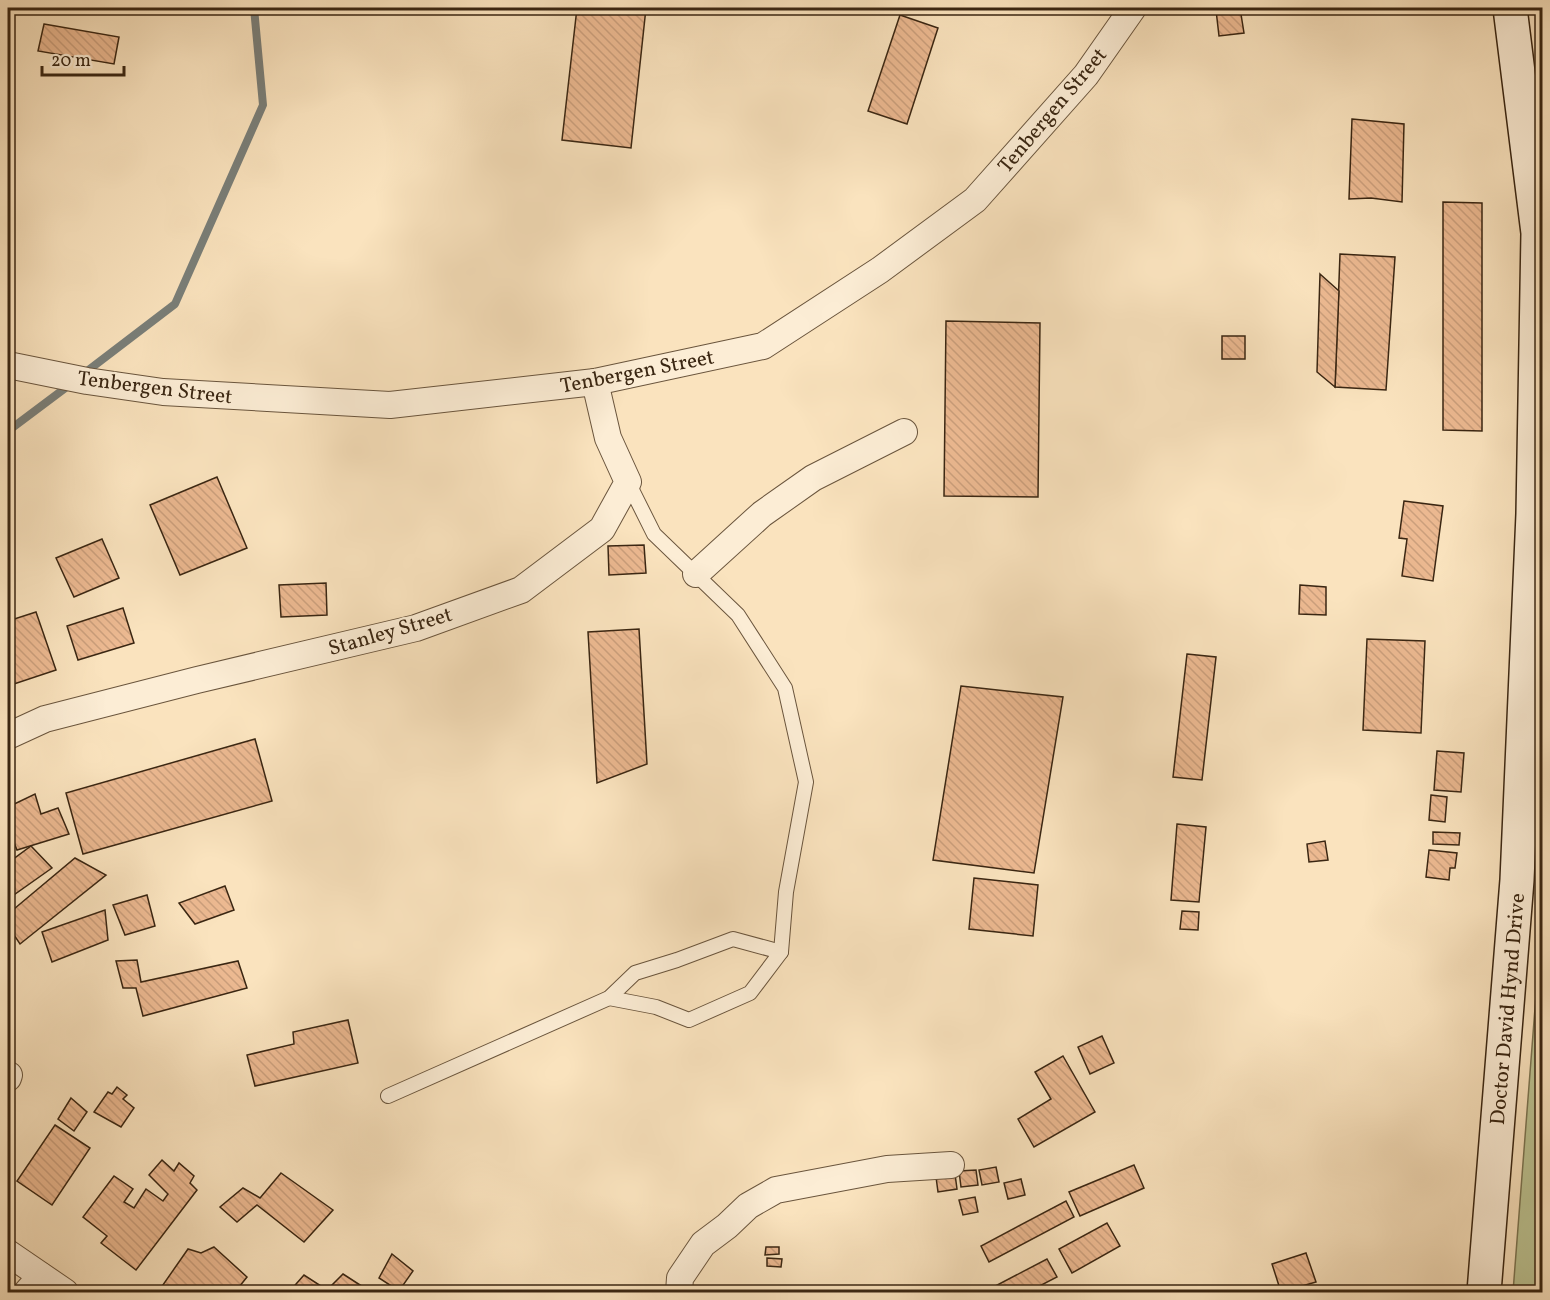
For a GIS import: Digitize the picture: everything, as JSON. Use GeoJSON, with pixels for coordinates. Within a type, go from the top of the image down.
{"type":"FeatureCollection","features":[{"type":"Feature","properties":{"kind":"main road","name":"Doctor David Hynd Drive"},"geometry":{"type":"LineString","coordinates":[[1484,1293],[1518,868],[1533,514],[1540,233],[1510,8]]}},
{"type":"Feature","properties":{"kind":"street","name":"Tenbergen Street"},"geometry":{"type":"LineString","coordinates":[[8,364],[87,381],[163,392],[390,405],[595,382],[763,346],[880,270],[975,200],[1086,75],[1133,8]]}},
{"type":"Feature","properties":{"kind":"street"},"geometry":{"type":"LineString","coordinates":[[595,382],[608,438],[628,482]]}},
{"type":"Feature","properties":{"kind":"street"},"geometry":{"type":"LineString","coordinates":[[696,574],[762,514],[813,478],[904,432]]}},
{"type":"Feature","properties":{"kind":"street","name":"Stanley Street"},"geometry":{"type":"LineString","coordinates":[[8,736],[45,719],[416,628],[521,590],[602,529],[628,482]]}},
{"type":"Feature","properties":{"kind":"street"},"geometry":{"type":"LineString","coordinates":[[679,1293],[680,1278],[703,1244],[748,1206],[776,1190],[887,1169],[951,1165]]}},
{"type":"Feature","properties":{"kind":"street"},"geometry":{"type":"LineString","coordinates":[[8,1253],[34,1284],[64,1293]]}},
{"type":"Feature","properties":{"kind":"lane"},"geometry":{"type":"LineString","coordinates":[[609,998],[656,1007],[690,1020],[750,993],[781,952],[786,892],[806,782],[785,688],[738,615],[654,534],[628,482]]}},
{"type":"Feature","properties":{"kind":"lane"},"geometry":{"type":"LineString","coordinates":[[388,1096],[609,998],[635,973],[678,960],[733,939],[781,952]]}},
{"type":"Feature","properties":{"kind":"green space"},"geometry":{"type":"Polygon","coordinates":[[[1542,918],[1542,1292],[1513,1292],[1542,918]]]}},
{"type":"Feature","properties":{"kind":"building"},"geometry":{"type":"Polygon","coordinates":[[[577,8],[646,8],[631,148],[562,140],[577,8]]]}},
{"type":"Feature","properties":{"kind":"building"},"geometry":{"type":"Polygon","coordinates":[[[1240,8],[1244,33],[1219,36],[1216,10],[1240,8]]]}},
{"type":"Feature","properties":{"kind":"building"},"geometry":{"type":"Polygon","coordinates":[[[900,15],[938,28],[907,124],[868,111],[900,15]]]}},
{"type":"Feature","properties":{"kind":"building"},"geometry":{"type":"Polygon","coordinates":[[[44,24],[119,37],[114,64],[38,51],[44,24]]]}},
{"type":"Feature","properties":{"kind":"building"},"geometry":{"type":"Polygon","coordinates":[[[1352,119],[1404,124],[1402,202],[1371,198],[1349,199],[1352,119]]]}},
{"type":"Feature","properties":{"kind":"building"},"geometry":{"type":"Polygon","coordinates":[[[1443,202],[1482,203],[1482,431],[1443,430],[1443,202]]]}},
{"type":"Feature","properties":{"kind":"building"},"geometry":{"type":"Polygon","coordinates":[[[1340,254],[1395,257],[1386,390],[1335,387],[1340,254]]]}},
{"type":"Feature","properties":{"kind":"building"},"geometry":{"type":"Polygon","coordinates":[[[1320,274],[1339,291],[1335,387],[1317,372],[1320,274]]]}},
{"type":"Feature","properties":{"kind":"building"},"geometry":{"type":"Polygon","coordinates":[[[946,321],[1040,323],[1038,497],[944,496],[946,321]]]}},
{"type":"Feature","properties":{"kind":"building"},"geometry":{"type":"Polygon","coordinates":[[[1222,336],[1245,336],[1245,359],[1222,359],[1222,336]]]}},
{"type":"Feature","properties":{"kind":"building"},"geometry":{"type":"Polygon","coordinates":[[[217,477],[247,548],[180,575],[150,505],[217,477]]]}},
{"type":"Feature","properties":{"kind":"building"},"geometry":{"type":"Polygon","coordinates":[[[1404,501],[1443,506],[1433,581],[1402,576],[1407,539],[1399,538],[1404,501]]]}},
{"type":"Feature","properties":{"kind":"building"},"geometry":{"type":"Polygon","coordinates":[[[102,539],[119,578],[74,597],[56,558],[102,539]]]}},
{"type":"Feature","properties":{"kind":"building"},"geometry":{"type":"Polygon","coordinates":[[[644,545],[646,573],[609,575],[608,546],[644,545]]]}},
{"type":"Feature","properties":{"kind":"building"},"geometry":{"type":"Polygon","coordinates":[[[326,583],[327,615],[281,617],[279,585],[326,583]]]}},
{"type":"Feature","properties":{"kind":"building"},"geometry":{"type":"Polygon","coordinates":[[[1300,585],[1326,587],[1326,615],[1299,614],[1300,585]]]}},
{"type":"Feature","properties":{"kind":"building"},"geometry":{"type":"Polygon","coordinates":[[[123,608],[134,643],[78,660],[67,626],[123,608]]]}},
{"type":"Feature","properties":{"kind":"building"},"geometry":{"type":"Polygon","coordinates":[[[36,612],[56,670],[8,686],[8,621],[36,612]]]}},
{"type":"Feature","properties":{"kind":"building"},"geometry":{"type":"Polygon","coordinates":[[[639,629],[647,764],[597,783],[588,632],[639,629]]]}},
{"type":"Feature","properties":{"kind":"building"},"geometry":{"type":"Polygon","coordinates":[[[1367,639],[1425,641],[1421,733],[1363,730],[1367,639]]]}},
{"type":"Feature","properties":{"kind":"building"},"geometry":{"type":"Polygon","coordinates":[[[1187,654],[1216,657],[1202,780],[1173,777],[1187,654]]]}},
{"type":"Feature","properties":{"kind":"building"},"geometry":{"type":"Polygon","coordinates":[[[961,686],[1063,697],[1034,873],[933,860],[961,686]]]}},
{"type":"Feature","properties":{"kind":"building"},"geometry":{"type":"Polygon","coordinates":[[[255,739],[272,801],[83,854],[66,793],[255,739]]]}},
{"type":"Feature","properties":{"kind":"building"},"geometry":{"type":"Polygon","coordinates":[[[1437,751],[1464,753],[1461,792],[1434,790],[1437,751]]]}},
{"type":"Feature","properties":{"kind":"building"},"geometry":{"type":"Polygon","coordinates":[[[35,794],[41,814],[58,808],[69,834],[17,850],[8,828],[8,807],[35,794]]]}},
{"type":"Feature","properties":{"kind":"building"},"geometry":{"type":"Polygon","coordinates":[[[1431,795],[1447,797],[1445,822],[1429,820],[1431,795]]]}},
{"type":"Feature","properties":{"kind":"building"},"geometry":{"type":"Polygon","coordinates":[[[1177,824],[1206,827],[1199,902],[1171,900],[1177,824]]]}},
{"type":"Feature","properties":{"kind":"building"},"geometry":{"type":"Polygon","coordinates":[[[1433,832],[1460,833],[1459,845],[1433,844],[1433,832]]]}},
{"type":"Feature","properties":{"kind":"building"},"geometry":{"type":"Polygon","coordinates":[[[1325,841],[1328,860],[1309,862],[1307,844],[1325,841]]]}},
{"type":"Feature","properties":{"kind":"building"},"geometry":{"type":"Polygon","coordinates":[[[31,846],[52,868],[8,899],[8,863],[31,846]]]}},
{"type":"Feature","properties":{"kind":"building"},"geometry":{"type":"Polygon","coordinates":[[[1429,850],[1457,853],[1455,868],[1450,868],[1449,880],[1426,877],[1429,850]]]}},
{"type":"Feature","properties":{"kind":"building"},"geometry":{"type":"Polygon","coordinates":[[[75,858],[106,875],[20,944],[8,926],[8,914],[75,858]]]}},
{"type":"Feature","properties":{"kind":"building"},"geometry":{"type":"Polygon","coordinates":[[[974,878],[1038,885],[1033,936],[969,929],[974,878]]]}},
{"type":"Feature","properties":{"kind":"building"},"geometry":{"type":"Polygon","coordinates":[[[225,886],[234,910],[195,924],[179,903],[225,886]]]}},
{"type":"Feature","properties":{"kind":"building"},"geometry":{"type":"Polygon","coordinates":[[[147,895],[155,926],[125,935],[113,905],[147,895]]]}},
{"type":"Feature","properties":{"kind":"building"},"geometry":{"type":"Polygon","coordinates":[[[105,910],[108,940],[52,962],[42,932],[105,910]]]}},
{"type":"Feature","properties":{"kind":"building"},"geometry":{"type":"Polygon","coordinates":[[[1182,911],[1199,912],[1198,930],[1180,929],[1182,911]]]}},
{"type":"Feature","properties":{"kind":"building"},"geometry":{"type":"Polygon","coordinates":[[[137,960],[141,982],[238,961],[247,988],[143,1016],[136,988],[123,988],[116,961],[137,960]]]}},
{"type":"Feature","properties":{"kind":"building"},"geometry":{"type":"Polygon","coordinates":[[[348,1020],[358,1063],[255,1086],[247,1055],[294,1044],[293,1032],[348,1020]]]}},
{"type":"Feature","properties":{"kind":"building"},"geometry":{"type":"Polygon","coordinates":[[[1102,1036],[1114,1063],[1090,1074],[1078,1047],[1102,1036]]]}},
{"type":"Feature","properties":{"kind":"building"},"geometry":{"type":"Polygon","coordinates":[[[1063,1056],[1095,1112],[1034,1147],[1018,1119],[1051,1099],[1035,1072],[1063,1056]]]}},
{"type":"Feature","properties":{"kind":"building"},"geometry":{"type":"Polygon","coordinates":[[[117,1087],[127,1095],[123,1099],[134,1108],[121,1127],[94,1112],[108,1092],[112,1094],[117,1087]]]}},
{"type":"Feature","properties":{"kind":"building"},"geometry":{"type":"Polygon","coordinates":[[[71,1098],[87,1112],[74,1131],[58,1119],[71,1098]]]}},
{"type":"Feature","properties":{"kind":"building"},"geometry":{"type":"Polygon","coordinates":[[[55,1125],[90,1148],[52,1205],[17,1181],[55,1125]]]}},
{"type":"Feature","properties":{"kind":"building"},"geometry":{"type":"Polygon","coordinates":[[[162,1160],[174,1171],[179,1163],[194,1176],[190,1183],[197,1190],[136,1270],[101,1243],[107,1236],[83,1217],[114,1176],[133,1189],[124,1202],[134,1208],[146,1189],[163,1201],[168,1194],[149,1175],[162,1160]]]}},
{"type":"Feature","properties":{"kind":"building"},"geometry":{"type":"Polygon","coordinates":[[[1134,1165],[1144,1188],[1080,1216],[1069,1192],[1134,1165]]]}},
{"type":"Feature","properties":{"kind":"building"},"geometry":{"type":"Polygon","coordinates":[[[996,1167],[999,1182],[982,1185],[979,1170],[996,1167]]]}},
{"type":"Feature","properties":{"kind":"building"},"geometry":{"type":"Polygon","coordinates":[[[976,1170],[978,1185],[961,1187],[959,1171],[976,1170]]]}},
{"type":"Feature","properties":{"kind":"building"},"geometry":{"type":"Polygon","coordinates":[[[281,1173],[333,1210],[304,1242],[257,1205],[237,1222],[220,1207],[243,1188],[260,1198],[281,1173]]]}},
{"type":"Feature","properties":{"kind":"building"},"geometry":{"type":"Polygon","coordinates":[[[955,1174],[957,1189],[938,1192],[936,1177],[955,1174]]]}},
{"type":"Feature","properties":{"kind":"building"},"geometry":{"type":"Polygon","coordinates":[[[1021,1179],[1025,1195],[1008,1199],[1004,1183],[1021,1179]]]}},
{"type":"Feature","properties":{"kind":"building"},"geometry":{"type":"Polygon","coordinates":[[[975,1197],[978,1212],[963,1215],[959,1200],[975,1197]]]}},
{"type":"Feature","properties":{"kind":"building"},"geometry":{"type":"Polygon","coordinates":[[[1066,1201],[1074,1217],[989,1262],[981,1246],[1066,1201]]]}},
{"type":"Feature","properties":{"kind":"building"},"geometry":{"type":"Polygon","coordinates":[[[1107,1223],[1120,1246],[1072,1273],[1059,1249],[1107,1223]]]}},
{"type":"Feature","properties":{"kind":"building"},"geometry":{"type":"Polygon","coordinates":[[[214,1247],[247,1277],[235,1292],[158,1292],[188,1249],[201,1253],[214,1247]]]}},
{"type":"Feature","properties":{"kind":"building"},"geometry":{"type":"Polygon","coordinates":[[[766,1247],[779,1247],[779,1254],[765,1255],[766,1247]]]}},
{"type":"Feature","properties":{"kind":"building"},"geometry":{"type":"Polygon","coordinates":[[[1306,1253],[1316,1282],[1281,1292],[1272,1264],[1306,1253]]]}},
{"type":"Feature","properties":{"kind":"building"},"geometry":{"type":"Polygon","coordinates":[[[392,1254],[413,1271],[399,1291],[379,1278],[392,1254]]]}},
{"type":"Feature","properties":{"kind":"building"},"geometry":{"type":"Polygon","coordinates":[[[767,1258],[782,1259],[781,1267],[767,1266],[767,1258]]]}},
{"type":"Feature","properties":{"kind":"building"},"geometry":{"type":"Polygon","coordinates":[[[1047,1259],[1057,1277],[1028,1292],[984,1292],[1047,1259]]]}},
{"type":"Feature","properties":{"kind":"building"},"geometry":{"type":"Polygon","coordinates":[[[343,1274],[371,1292],[289,1292],[304,1275],[327,1290],[343,1274]]]}},
{"type":"Feature","properties":{"kind":"waterway"},"geometry":{"type":"LineString","coordinates":[[82,375],[175,304],[263,105],[254,8]]}},
{"type":"Feature","properties":{"kind":"waterway"},"geometry":{"type":"LineString","coordinates":[[8,431],[72,383]]}}]}
